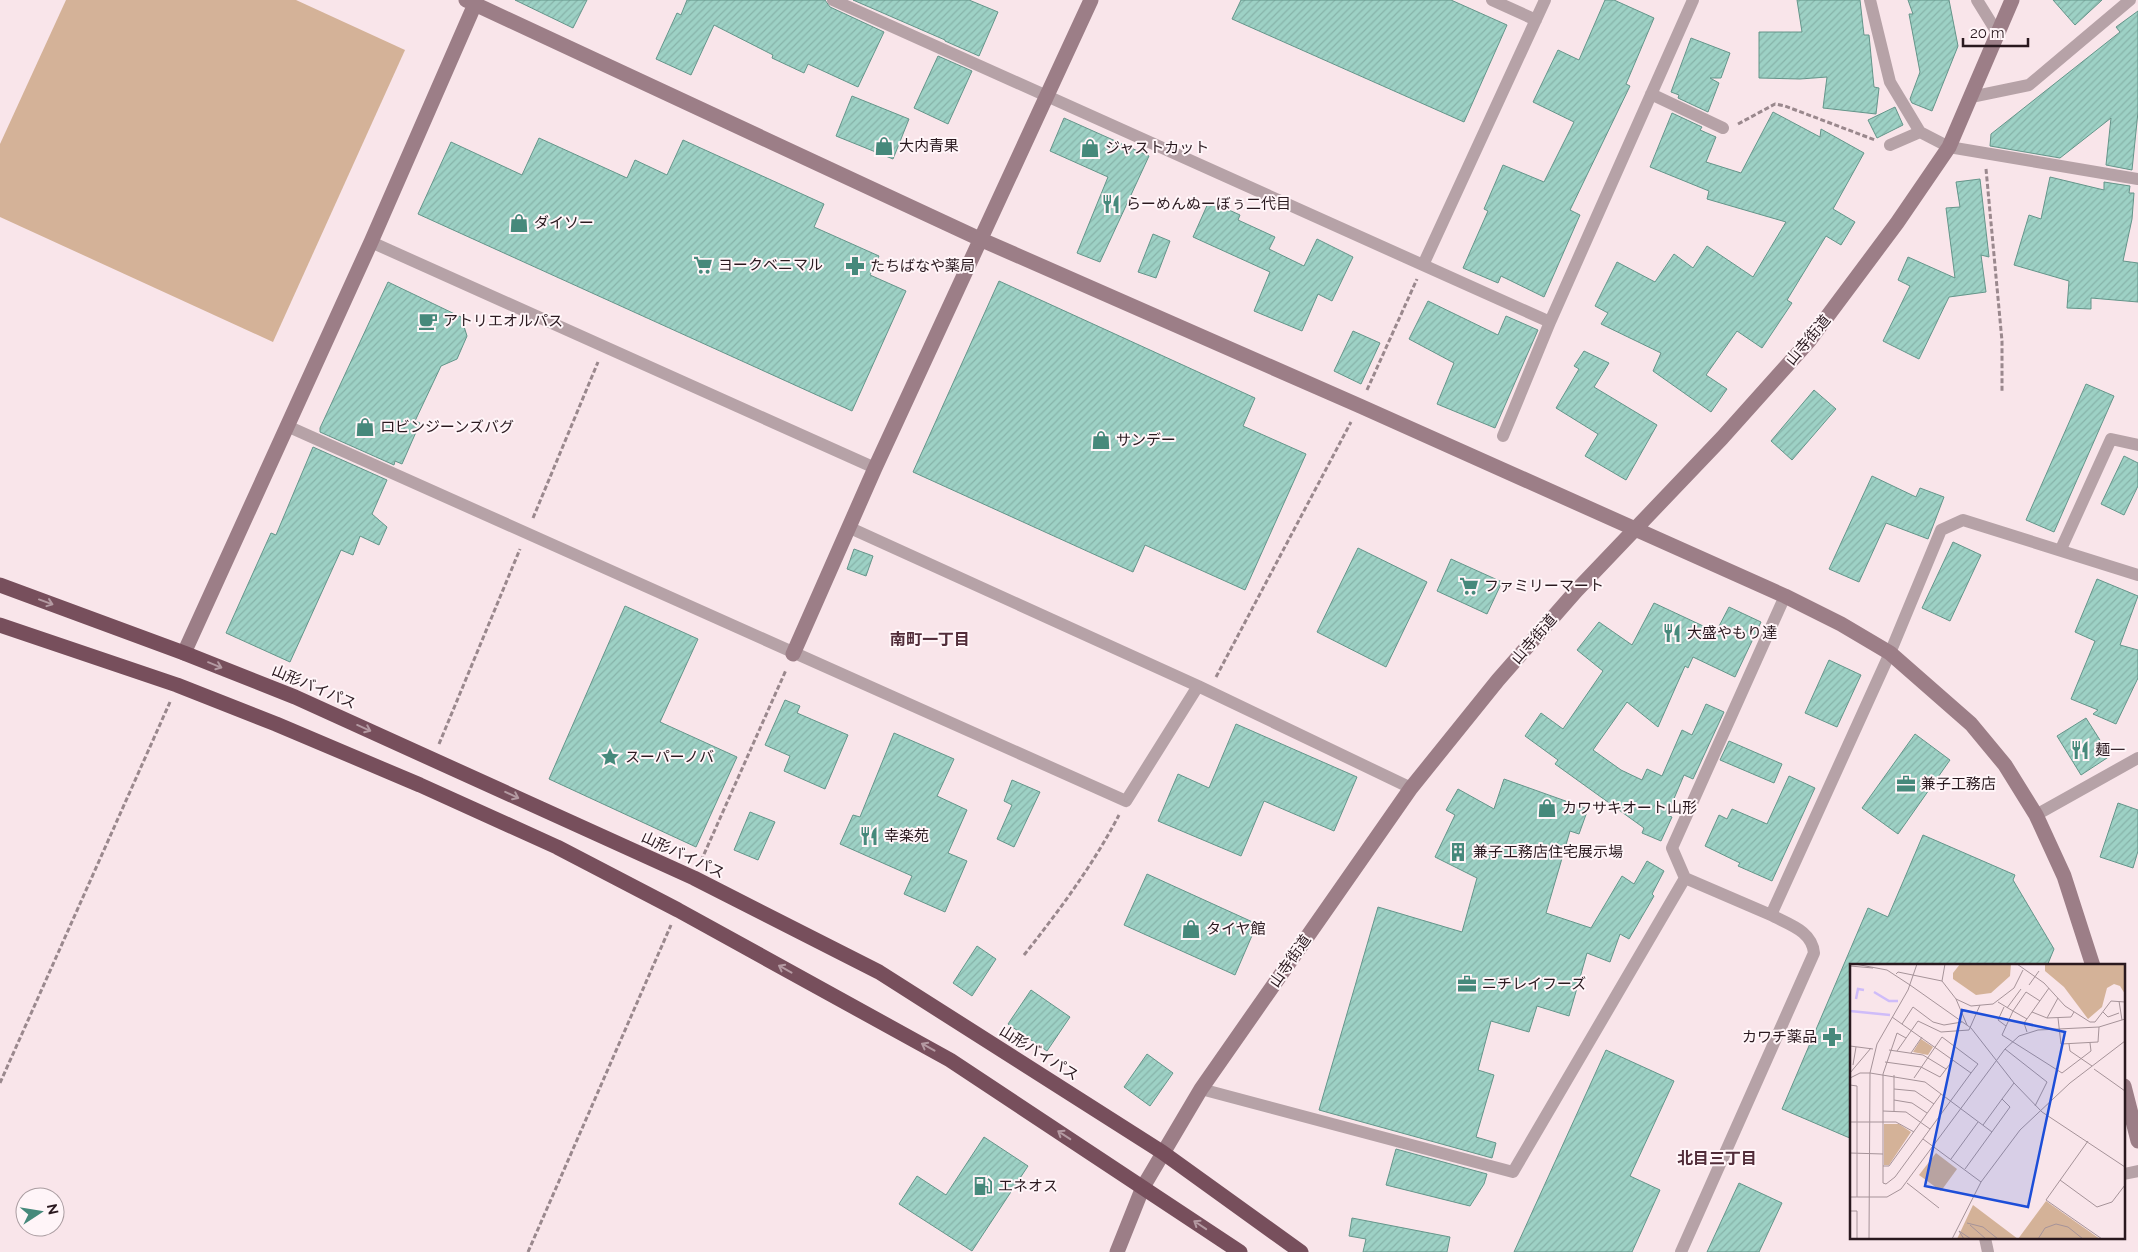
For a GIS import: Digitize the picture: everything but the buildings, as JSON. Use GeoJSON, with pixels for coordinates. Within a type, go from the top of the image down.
{"type":"FeatureCollection","features":[{"type":"Feature","properties":{"kind":"highway","name":"山形バイパス"},"geometry":{"type":"LineString","coordinates":[[0,585],[184,653],[295,697],[694,878],[879,972],[1162,1152],[1301,1252]]}},
{"type":"Feature","properties":{"kind":"highway"},"geometry":{"type":"LineString","coordinates":[[0,624],[177,685],[420,786],[557,847],[678,910],[950,1060],[1240,1252]]}},
{"type":"Feature","properties":{"kind":"street"},"geometry":{"type":"LineString","coordinates":[[793,654],[848,527],[1048,97],[1091,0]]}},
{"type":"Feature","properties":{"kind":"street","name":"山寺街道"},"geometry":{"type":"LineString","coordinates":[[1117,1252],[1143,1187],[1201,1089],[1411,788],[1498,680],[1576,591],[1722,438],[1809,341],[1879,247],[1949,147],[2012,0]]}},
{"type":"Feature","properties":{"kind":"street"},"geometry":{"type":"LineString","coordinates":[[184,653],[371,242],[473,1],[982,240],[1786,596],[1841,624],[1890,653],[1971,724],[2005,765],[2036,815],[2064,876],[2092,964]]}},
{"type":"Feature","properties":{"kind":"street"},"geometry":{"type":"LineString","coordinates":[[2126,1094],[2138,1140]]}},
{"type":"Feature","properties":{"kind":"lane"},"geometry":{"type":"LineString","coordinates":[[833,0],[1550,322]]}},
{"type":"Feature","properties":{"kind":"lane"},"geometry":{"type":"LineString","coordinates":[[1492,0],[1536,20]]}},
{"type":"Feature","properties":{"kind":"lane"},"geometry":{"type":"LineString","coordinates":[[1424,265],[1545,0]]}},
{"type":"Feature","properties":{"kind":"lane"},"geometry":{"type":"LineString","coordinates":[[1503,436],[1550,322],[1693,0]]}},
{"type":"Feature","properties":{"kind":"lane"},"geometry":{"type":"LineString","coordinates":[[1870,0],[1890,82],[1920,132],[1949,147],[2138,179]]}},
{"type":"Feature","properties":{"kind":"lane"},"geometry":{"type":"LineString","coordinates":[[1977,0],[1998,34]]}},
{"type":"Feature","properties":{"kind":"lane"},"geometry":{"type":"LineString","coordinates":[[1971,97],[2029,85],[2130,0]]}},
{"type":"Feature","properties":{"kind":"lane"},"geometry":{"type":"LineString","coordinates":[[1652,94],[1723,128]]}},
{"type":"Feature","properties":{"kind":"lane"},"geometry":{"type":"LineString","coordinates":[[1890,145],[1920,132]]}},
{"type":"Feature","properties":{"kind":"lane"},"geometry":{"type":"LineString","coordinates":[[371,242],[875,468]]}},
{"type":"Feature","properties":{"kind":"lane"},"geometry":{"type":"LineString","coordinates":[[287,426],[1126,802],[1203,688]]}},
{"type":"Feature","properties":{"kind":"lane"},"geometry":{"type":"LineString","coordinates":[[2060,549],[2111,439],[2138,445]]}},
{"type":"Feature","properties":{"kind":"lane"},"geometry":{"type":"LineString","coordinates":[[1772,915],[1890,653],[1941,530],[1962,520],[2060,549],[2138,575]]}},
{"type":"Feature","properties":{"kind":"lane"},"geometry":{"type":"LineString","coordinates":[[848,527],[1203,688],[1411,788]]}},
{"type":"Feature","properties":{"kind":"lane"},"geometry":{"type":"LineString","coordinates":[[1681,1252],[1814,953],[1813,942],[1805,934],[1772,915],[1685,878],[1672,848],[1786,596]]}},
{"type":"Feature","properties":{"kind":"lane"},"geometry":{"type":"LineString","coordinates":[[2036,815],[2138,758]]}},
{"type":"Feature","properties":{"kind":"lane"},"geometry":{"type":"LineString","coordinates":[[1201,1089],[1513,1172],[1685,878]]}},
{"type":"Feature","properties":{"kind":"path"},"geometry":{"type":"LineString","coordinates":[[1723,128],[1734,128],[1743,120],[1776,104],[1890,145]]}},
{"type":"Feature","properties":{"kind":"path"},"geometry":{"type":"LineString","coordinates":[[1984,153],[2002,340],[2002,393]]}},
{"type":"Feature","properties":{"kind":"path"},"geometry":{"type":"LineString","coordinates":[[1203,688],[1360,406],[1424,265]]}},
{"type":"Feature","properties":{"kind":"path"},"geometry":{"type":"LineString","coordinates":[[433,758],[605,346]]}},
{"type":"Feature","properties":{"kind":"path"},"geometry":{"type":"LineString","coordinates":[[694,878],[793,654]]}},
{"type":"Feature","properties":{"kind":"path"},"geometry":{"type":"LineString","coordinates":[[0,1083],[177,685]]}},
{"type":"Feature","properties":{"kind":"path"},"geometry":{"type":"LineString","coordinates":[[1024,955],[1064,904],[1106,841],[1126,802]]}},
{"type":"Feature","properties":{"kind":"path"},"geometry":{"type":"LineString","coordinates":[[528,1252],[678,910]]}},
{"type":"Feature","properties":{"kind":"shaded area"},"geometry":{"type":"Polygon","coordinates":[[[66,0],[296,0],[405,50],[273,342],[0,217],[0,144],[66,0]]]}},
{"type":"Feature","properties":{"kind":"place","name":"大内青果"},"geometry":{"type":"Point","coordinates":[884,146]}},
{"type":"Feature","properties":{"kind":"place","name":"ジャストカット"},"geometry":{"type":"Point","coordinates":[1090,148]}},
{"type":"Feature","properties":{"kind":"place","name":"らーめんぬーぼぅ二代目"},"geometry":{"type":"Point","coordinates":[1111,204]}},
{"type":"Feature","properties":{"kind":"place","name":"ダイソー"},"geometry":{"type":"Point","coordinates":[519,223]}},
{"type":"Feature","properties":{"kind":"place","name":"ヨークベニマル"},"geometry":{"type":"Point","coordinates":[703,265]}},
{"type":"Feature","properties":{"kind":"place","name":"たちばなや薬局"},"geometry":{"type":"Point","coordinates":[855,266]}},
{"type":"Feature","properties":{"kind":"place","name":"アトリエオルパス"},"geometry":{"type":"Point","coordinates":[428,321]}},
{"type":"Feature","properties":{"kind":"place","name":"ロビンジーンズバグ"},"geometry":{"type":"Point","coordinates":[365,427]}},
{"type":"Feature","properties":{"kind":"place","name":"サンデー"},"geometry":{"type":"Point","coordinates":[1101,440]}},
{"type":"Feature","properties":{"kind":"place","name":"ファミリーマート"},"geometry":{"type":"Point","coordinates":[1469,586]}},
{"type":"Feature","properties":{"kind":"place","name":"大盛やもり達"},"geometry":{"type":"Point","coordinates":[1672,633]}},
{"type":"Feature","properties":{"kind":"place","name":"麺一"},"geometry":{"type":"Point","coordinates":[2080,750]}},
{"type":"Feature","properties":{"kind":"place","name":"スーパーノバ"},"geometry":{"type":"Point","coordinates":[610,757]}},
{"type":"Feature","properties":{"kind":"place","name":"兼子工務店"},"geometry":{"type":"Point","coordinates":[1906,784]}},
{"type":"Feature","properties":{"kind":"place","name":"カワサキオート山形"},"geometry":{"type":"Point","coordinates":[1547,808]}},
{"type":"Feature","properties":{"kind":"place","name":"幸楽苑"},"geometry":{"type":"Point","coordinates":[869,836]}},
{"type":"Feature","properties":{"kind":"place","name":"兼子工務店住宅展示場"},"geometry":{"type":"Point","coordinates":[1458,852]}},
{"type":"Feature","properties":{"kind":"place","name":"タイヤ館"},"geometry":{"type":"Point","coordinates":[1191,929]}},
{"type":"Feature","properties":{"kind":"place","name":"ニチレイフーズ"},"geometry":{"type":"Point","coordinates":[1467,984]}},
{"type":"Feature","properties":{"kind":"place","name":"カワチ薬品"},"geometry":{"type":"Point","coordinates":[1832,1037]}},
{"type":"Feature","properties":{"kind":"place","name":"エネオス"},"geometry":{"type":"Point","coordinates":[983,1186]}},
{"type":"Feature","properties":{"kind":"district","name":"南町一丁目"},"geometry":{"type":"Point","coordinates":[930,639]}},
{"type":"Feature","properties":{"kind":"district","name":"北目三丁目"},"geometry":{"type":"Point","coordinates":[1717,1158]}}]}
